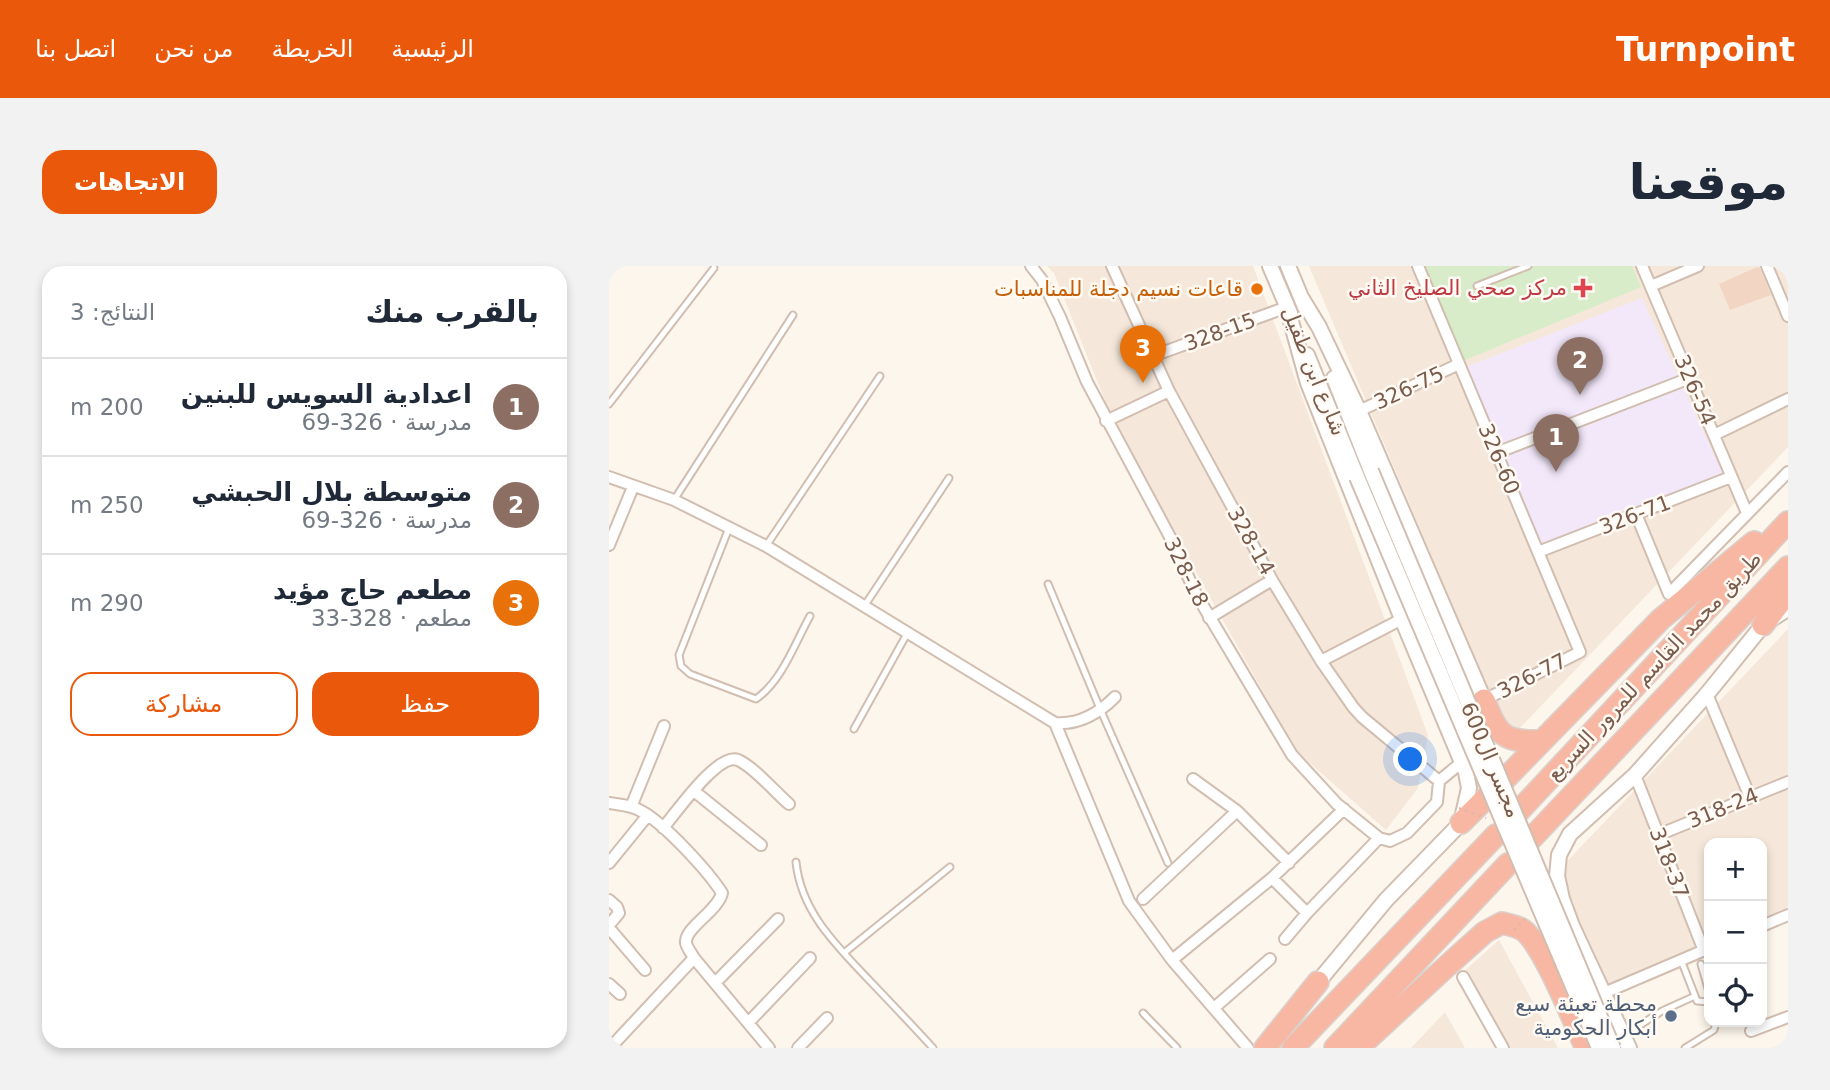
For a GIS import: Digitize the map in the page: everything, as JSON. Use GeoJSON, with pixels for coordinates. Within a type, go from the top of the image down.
{"type":"FeatureCollection","features":[{"type":"Feature","properties":{"kind":"highway"},"geometry":{"type":"LineString","coordinates":[[1506,778],[1661,619],[1788,514]]}},
{"type":"Feature","properties":{"kind":"highway","name":"طريق محمد القاسم للمرور السريع"},"geometry":{"type":"LineString","coordinates":[[1519,810],[1788,522]]}},
{"type":"Feature","properties":{"kind":"highway","name":"طريق محمد القاسم للمرور السريع"},"geometry":{"type":"LineString","coordinates":[[1531,839],[1788,567]]}},
{"type":"Feature","properties":{"kind":"highway"},"geometry":{"type":"LineString","coordinates":[[1763,625],[1788,592]]}},
{"type":"Feature","properties":{"kind":"highway"},"geometry":{"type":"LineString","coordinates":[[1484,700],[1500,733],[1519,741],[1542,741]]}},
{"type":"Feature","properties":{"kind":"highway"},"geometry":{"type":"LineString","coordinates":[[1460,815],[1486,798]]}},
{"type":"Feature","properties":{"kind":"highway"},"geometry":{"type":"LineString","coordinates":[[1293,1048],[1494,828]]}},
{"type":"Feature","properties":{"kind":"highway"},"geometry":{"type":"LineString","coordinates":[[1335,1048],[1508,864]]}},
{"type":"Feature","properties":{"kind":"highway"},"geometry":{"type":"LineString","coordinates":[[1357,1048],[1485,932],[1502,923],[1524,931],[1534,943],[1550,970],[1586,1048]]}},
{"type":"Feature","properties":{"kind":"highway"},"geometry":{"type":"LineString","coordinates":[[1265,1048],[1318,982]]}},
{"type":"Feature","properties":{"kind":"street","name":"328-18"},"geometry":{"type":"LineString","coordinates":[[1031,266],[1042,280],[1106,421],[1170,537],[1209,618],[1292,755],[1344,809],[1385,839]]}},
{"type":"Feature","properties":{"kind":"street","name":"328-14"},"geometry":{"type":"LineString","coordinates":[[1112,266],[1169,391],[1272,580],[1321,661],[1362,717],[1439,780]]}},
{"type":"Feature","properties":{"kind":"street","name":"شارع ابن طفيل"},"geometry":{"type":"LineString","coordinates":[[1270,266],[1364,474]]}},
{"type":"Feature","properties":{"kind":"street","name":"شارع ابن طفيل"},"geometry":{"type":"LineString","coordinates":[[1288,266],[1364,474]]}},
{"type":"Feature","properties":{"kind":"street","name":"326-60"},"geometry":{"type":"LineString","coordinates":[[1418,266],[1580,652]]}},
{"type":"Feature","properties":{"kind":"street","name":"326-54"},"geometry":{"type":"LineString","coordinates":[[1642,266],[1747,513]]}},
{"type":"Feature","properties":{"kind":"street"},"geometry":{"type":"LineString","coordinates":[[1651,286],[1698,266]]}},
{"type":"Feature","properties":{"kind":"street"},"geometry":{"type":"LineString","coordinates":[[1767,266],[1788,316]]}},
{"type":"Feature","properties":{"kind":"street"},"geometry":{"type":"LineString","coordinates":[[1302,299],[1324,335],[1359,411],[1484,700]]}},
{"type":"Feature","properties":{"kind":"street"},"geometry":{"type":"LineString","coordinates":[[1055,723],[1129,901],[1172,960],[1250,1048],[1318,982],[1460,815],[1469,788],[1462,762],[1308,383],[1287,307]]}},
{"type":"Feature","properties":{"kind":"street","name":"328-15"},"geometry":{"type":"LineString","coordinates":[[1153,356],[1287,307]]}},
{"type":"Feature","properties":{"kind":"street","name":"326-75"},"geometry":{"type":"LineString","coordinates":[[1359,411],[1459,364]]}},
{"type":"Feature","properties":{"kind":"street"},"geometry":{"type":"LineString","coordinates":[[1496,453],[1690,379]]}},
{"type":"Feature","properties":{"kind":"street"},"geometry":{"type":"LineString","coordinates":[[1106,421],[1169,391]]}},
{"type":"Feature","properties":{"kind":"street"},"geometry":{"type":"LineString","coordinates":[[1714,435],[1788,399]]}},
{"type":"Feature","properties":{"kind":"street"},"geometry":{"type":"LineString","coordinates":[[1636,514],[1669,594],[1788,472]]}},
{"type":"Feature","properties":{"kind":"street","name":"مجسر ال600"},"geometry":{"type":"LineString","coordinates":[[1364,474],[1599,1048]]}},
{"type":"Feature","properties":{"kind":"street","name":"مجسر ال600"},"geometry":{"type":"LineString","coordinates":[[1364,474],[1466,702],[1613,1048]]}},
{"type":"Feature","properties":{"kind":"street"},"geometry":{"type":"LineString","coordinates":[[609,477],[674,500],[766,546],[1055,723],[1069,724],[1101,711],[1115,697]]}},
{"type":"Feature","properties":{"kind":"street","name":"326-71"},"geometry":{"type":"LineString","coordinates":[[1538,552],[1731,477]]}},
{"type":"Feature","properties":{"kind":"street"},"geometry":{"type":"LineString","coordinates":[[609,545],[633,487]]}},
{"type":"Feature","properties":{"kind":"street"},"geometry":{"type":"LineString","coordinates":[[1209,618],[1272,580]]}},
{"type":"Feature","properties":{"kind":"street"},"geometry":{"type":"LineString","coordinates":[[1626,1042],[1562,899],[1557,876],[1559,855],[1570,834],[1635,775],[1707,694],[1763,625],[1787,615]]}},
{"type":"Feature","properties":{"kind":"street"},"geometry":{"type":"LineString","coordinates":[[1321,661],[1402,619]]}},
{"type":"Feature","properties":{"kind":"street","name":"326-77"},"geometry":{"type":"LineString","coordinates":[[1484,700],[1580,652]]}},
{"type":"Feature","properties":{"kind":"street"},"geometry":{"type":"LineString","coordinates":[[1707,694],[1751,797]]}},
{"type":"Feature","properties":{"kind":"street"},"geometry":{"type":"LineString","coordinates":[[631,807],[664,726]]}},
{"type":"Feature","properties":{"kind":"street"},"geometry":{"type":"LineString","coordinates":[[663,828],[723,761],[738,760],[789,804]]}},
{"type":"Feature","properties":{"kind":"street"},"geometry":{"type":"LineString","coordinates":[[1285,939],[1307,914],[1385,839],[1407,833],[1437,802],[1439,780],[1462,762]]}},
{"type":"Feature","properties":{"kind":"street","name":"318-37"},"geometry":{"type":"LineString","coordinates":[[1635,775],[1704,945]]}},
{"type":"Feature","properties":{"kind":"street"},"geometry":{"type":"LineString","coordinates":[[1193,779],[1237,811],[1289,863]]}},
{"type":"Feature","properties":{"kind":"street","name":"318-24"},"geometry":{"type":"LineString","coordinates":[[1658,835],[1788,782]]}},
{"type":"Feature","properties":{"kind":"street"},"geometry":{"type":"LineString","coordinates":[[694,791],[761,845]]}},
{"type":"Feature","properties":{"kind":"street"},"geometry":{"type":"LineString","coordinates":[[609,803],[631,807],[648,816],[717,884],[722,893],[720,903],[687,935],[686,944],[694,958],[769,1048]]}},
{"type":"Feature","properties":{"kind":"street"},"geometry":{"type":"LineString","coordinates":[[1172,960],[1272,878],[1344,809]]}},
{"type":"Feature","properties":{"kind":"street"},"geometry":{"type":"LineString","coordinates":[[1143,899],[1237,811]]}},
{"type":"Feature","properties":{"kind":"street"},"geometry":{"type":"LineString","coordinates":[[609,863],[648,816]]}},
{"type":"Feature","properties":{"kind":"street"},"geometry":{"type":"LineString","coordinates":[[1272,878],[1307,914]]}},
{"type":"Feature","properties":{"kind":"street"},"geometry":{"type":"LineString","coordinates":[[609,900],[619,913],[609,927],[645,970]]}},
{"type":"Feature","properties":{"kind":"street"},"geometry":{"type":"LineString","coordinates":[[1767,924],[1788,915]]}},
{"type":"Feature","properties":{"kind":"street"},"geometry":{"type":"LineString","coordinates":[[715,983],[778,919]]}},
{"type":"Feature","properties":{"kind":"street"},"geometry":{"type":"LineString","coordinates":[[1604,993],[1704,951]]}},
{"type":"Feature","properties":{"kind":"street"},"geometry":{"type":"LineString","coordinates":[[610,1048],[694,958]]}},
{"type":"Feature","properties":{"kind":"street"},"geometry":{"type":"LineString","coordinates":[[748,1023],[810,958]]}},
{"type":"Feature","properties":{"kind":"street"},"geometry":{"type":"LineString","coordinates":[[1214,1008],[1270,959]]}},
{"type":"Feature","properties":{"kind":"street"},"geometry":{"type":"LineString","coordinates":[[1463,977],[1503,1048]]}},
{"type":"Feature","properties":{"kind":"street"},"geometry":{"type":"LineString","coordinates":[[609,984],[620,995]]}},
{"type":"Feature","properties":{"kind":"street"},"geometry":{"type":"LineString","coordinates":[[1751,1031],[1788,1017]]}},
{"type":"Feature","properties":{"kind":"street"},"geometry":{"type":"LineString","coordinates":[[798,1048],[828,1018]]}},
{"type":"Feature","properties":{"kind":"lane"},"geometry":{"type":"LineString","coordinates":[[1477,286],[1528,266]]}},
{"type":"Feature","properties":{"kind":"lane"},"geometry":{"type":"LineString","coordinates":[[609,404],[714,268]]}},
{"type":"Feature","properties":{"kind":"lane"},"geometry":{"type":"LineString","coordinates":[[674,500],[793,315]]}},
{"type":"Feature","properties":{"kind":"lane"},"geometry":{"type":"LineString","coordinates":[[766,546],[880,376]]}},
{"type":"Feature","properties":{"kind":"lane"},"geometry":{"type":"LineString","coordinates":[[865,605],[949,478]]}},
{"type":"Feature","properties":{"kind":"lane"},"geometry":{"type":"LineString","coordinates":[[730,528],[679,655],[681,666],[689,674],[756,699],[767,691],[810,616]]}},
{"type":"Feature","properties":{"kind":"lane"},"geometry":{"type":"LineString","coordinates":[[1048,583],[1168,863]]}},
{"type":"Feature","properties":{"kind":"lane"},"geometry":{"type":"LineString","coordinates":[[854,730],[908,632]]}},
{"type":"Feature","properties":{"kind":"lane"},"geometry":{"type":"LineString","coordinates":[[796,862],[805,897],[824,932],[933,1048]]}},
{"type":"Feature","properties":{"kind":"lane"},"geometry":{"type":"LineString","coordinates":[[844,953],[950,867]]}},
{"type":"Feature","properties":{"kind":"lane"},"geometry":{"type":"LineString","coordinates":[[1681,960],[1697,1001],[1704,1002]]}},
{"type":"Feature","properties":{"kind":"lane"},"geometry":{"type":"LineString","coordinates":[[1701,964],[1704,974]]}},
{"type":"Feature","properties":{"kind":"lane"},"geometry":{"type":"LineString","coordinates":[[1626,1042],[1663,1011],[1695,996]]}},
{"type":"Feature","properties":{"kind":"lane"},"geometry":{"type":"LineString","coordinates":[[1143,1013],[1177,1048]]}},
{"type":"Feature","properties":{"kind":"lane"},"geometry":{"type":"LineString","coordinates":[[1685,1048],[1715,1027]]}},
{"type":"Feature","properties":{"kind":"path"},"geometry":{"type":"LineString","coordinates":[[1460,815],[1494,828]]}},
{"type":"Feature","properties":{"kind":"path"},"geometry":{"type":"LineString","coordinates":[[1514,930],[1530,914]]}},
{"type":"Feature","properties":{"kind":"shaded area"},"geometry":{"type":"Polygon","coordinates":[[[1047,266],[1253,266],[1428,735],[1418,788],[1386,830],[1296,751],[1117,431],[1054,273],[1047,266]]]}},
{"type":"Feature","properties":{"kind":"shaded area"},"geometry":{"type":"Polygon","coordinates":[[[1309,266],[1788,266],[1788,447],[1517,731],[1502,723],[1309,266]]]}},
{"type":"Feature","properties":{"kind":"shaded area"},"geometry":{"type":"Polygon","coordinates":[[[1642,298],[1723,474],[1539,545],[1466,367],[1642,298]]]}},
{"type":"Feature","properties":{"kind":"shaded area"},"geometry":{"type":"Polygon","coordinates":[[[1788,629],[1788,907],[1767,916],[1767,838],[1704,838],[1704,943],[1598,990],[1554,875],[1788,629]]]}},
{"type":"Feature","properties":{"kind":"shaded area"},"geometry":{"type":"Polygon","coordinates":[[[1499,940],[1558,1048],[1501,1048],[1461,974],[1499,940]]]}},
{"type":"Feature","properties":{"kind":"shaded area"},"geometry":{"type":"Polygon","coordinates":[[[1445,1012],[1465,1048],[1411,1048],[1445,1012]]]}},
{"type":"Feature","properties":{"kind":"green space"},"geometry":{"type":"Polygon","coordinates":[[[1424,266],[1632,266],[1641,287],[1463,361],[1424,266]]]}},
{"type":"Feature","properties":{"kind":"building"},"geometry":{"type":"Polygon","coordinates":[[[1760,268],[1771,295],[1730,310],[1719,284],[1760,268]]]}},
{"type":"Feature","properties":{"kind":"place","name":"مركز صحي الصليخ الثاني"},"geometry":{"type":"Point","coordinates":[1583,288]}},
{"type":"Feature","properties":{"kind":"place","name":"قاعات نسيم دجلة للمناسبات"},"geometry":{"type":"Point","coordinates":[1257,289]}},
{"type":"Feature","properties":{"kind":"place","name":"مطعم حاج مؤيد"},"geometry":{"type":"Point","coordinates":[1143,383]}},
{"type":"Feature","properties":{"kind":"place","name":"متوسطة بلال الحبشي"},"geometry":{"type":"Point","coordinates":[1580,395]}},
{"type":"Feature","properties":{"kind":"place","name":"اعدادية السويس للبنين"},"geometry":{"type":"Point","coordinates":[1556,472]}},
{"type":"Feature","properties":{"kind":"place","name":"محطة تعبئة سبع أبكار الحكومية"},"geometry":{"type":"Point","coordinates":[1671,1016]}}]}
